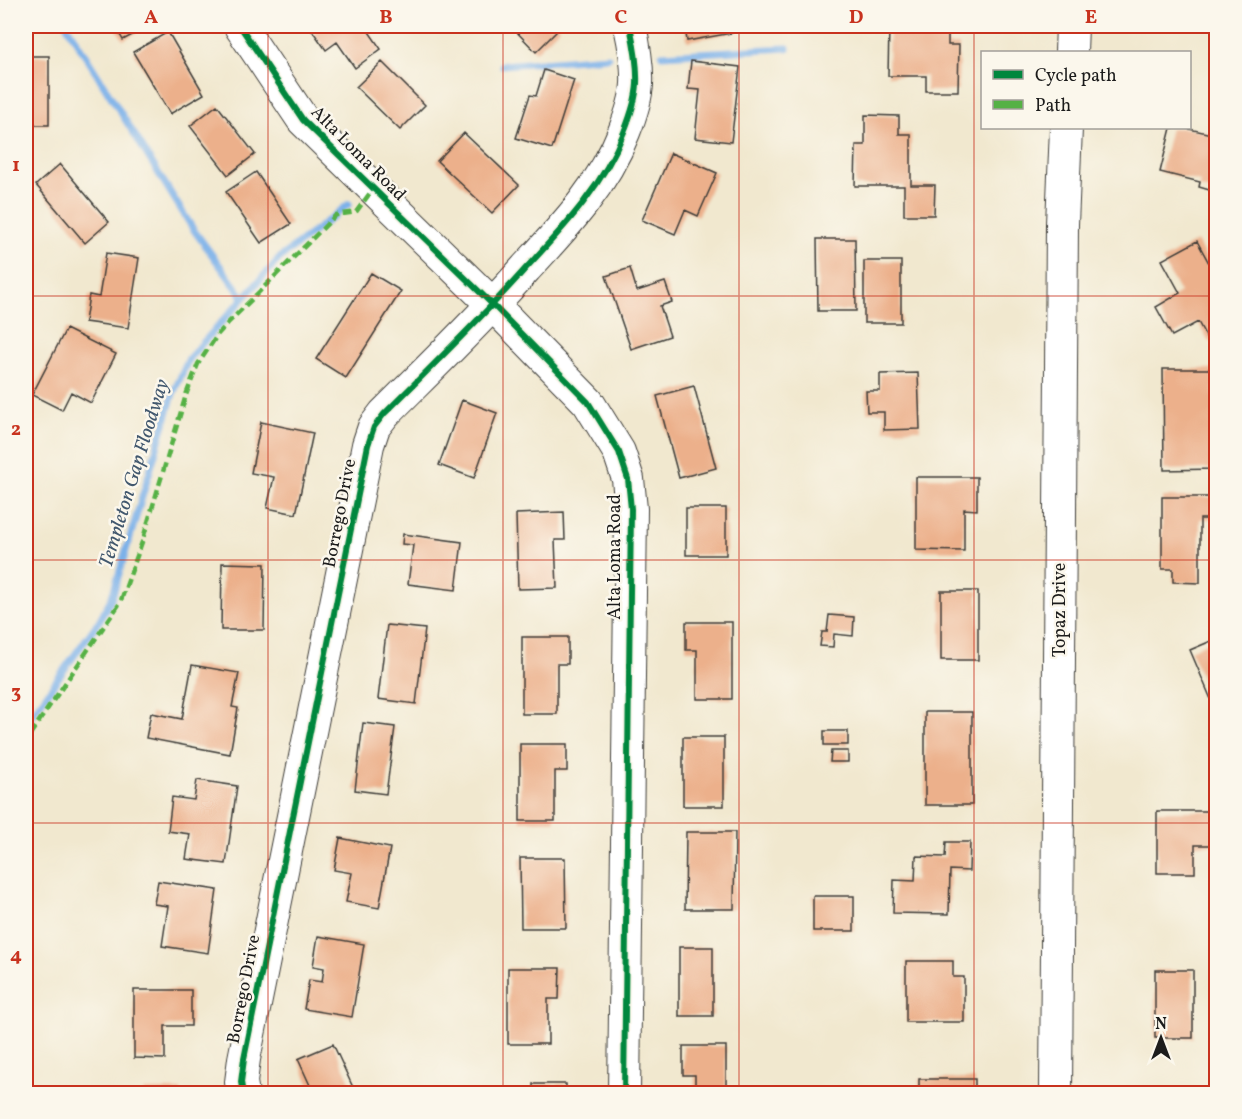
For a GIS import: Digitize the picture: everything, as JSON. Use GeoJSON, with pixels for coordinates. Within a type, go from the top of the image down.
{"type":"FeatureCollection","features":[{"type":"Feature","properties":{"kind":"street","name":"Alta Loma Road"},"geometry":{"type":"LineString","coordinates":[[240,26],[303,120],[493,305],[588,402],[619,452],[628,479],[631,509],[624,1094]]}},
{"type":"Feature","properties":{"kind":"street","name":"Borrego Drive"},"geometry":{"type":"LineString","coordinates":[[243,1094],[241,1082],[244,1059],[374,427],[384,414],[493,305],[580,208],[603,176],[619,145],[631,113],[637,84],[635,51],[630,26]]}},
{"type":"Feature","properties":{"kind":"street"},"geometry":{"type":"LineString","coordinates":[[1071,51],[1072,26]]}},
{"type":"Feature","properties":{"kind":"street","name":"Topaz Drive"},"geometry":{"type":"LineString","coordinates":[[1056,1094],[1062,236],[1066,129]]}},
{"type":"Feature","properties":{"kind":"building"},"geometry":{"type":"Polygon","coordinates":[[[115,26],[149,26],[123,40],[115,26]]]}},
{"type":"Feature","properties":{"kind":"building"},"geometry":{"type":"Polygon","coordinates":[[[309,26],[365,26],[381,49],[355,68],[337,42],[326,50],[309,26]]]}},
{"type":"Feature","properties":{"kind":"building"},"geometry":{"type":"Polygon","coordinates":[[[511,26],[558,26],[560,28],[536,52],[511,26]]]}},
{"type":"Feature","properties":{"kind":"building"},"geometry":{"type":"Polygon","coordinates":[[[685,26],[731,26],[732,33],[687,41],[685,26]]]}},
{"type":"Feature","properties":{"kind":"building"},"geometry":{"type":"Polygon","coordinates":[[[889,26],[948,26],[948,45],[959,45],[958,91],[926,91],[926,76],[888,76],[889,26]]]}},
{"type":"Feature","properties":{"kind":"building"},"geometry":{"type":"Polygon","coordinates":[[[168,32],[204,94],[170,114],[133,52],[168,32]]]}},
{"type":"Feature","properties":{"kind":"building"},"geometry":{"type":"Polygon","coordinates":[[[26,56],[49,56],[49,125],[26,125],[26,56]]]}},
{"type":"Feature","properties":{"kind":"building"},"geometry":{"type":"Polygon","coordinates":[[[691,61],[740,67],[731,142],[695,138],[700,90],[688,89],[691,61]]]}},
{"type":"Feature","properties":{"kind":"building"},"geometry":{"type":"Polygon","coordinates":[[[382,62],[425,105],[400,130],[356,87],[382,62]]]}},
{"type":"Feature","properties":{"kind":"building"},"geometry":{"type":"Polygon","coordinates":[[[544,70],[574,80],[552,149],[516,138],[530,95],[536,96],[544,70]]]}},
{"type":"Feature","properties":{"kind":"building"},"geometry":{"type":"Polygon","coordinates":[[[217,105],[255,154],[228,175],[190,126],[217,105]]]}},
{"type":"Feature","properties":{"kind":"building"},"geometry":{"type":"Polygon","coordinates":[[[865,115],[899,116],[899,134],[911,134],[911,185],[935,185],[934,215],[904,215],[904,186],[855,186],[856,145],[865,145],[865,115]]]}},
{"type":"Feature","properties":{"kind":"building"},"geometry":{"type":"Polygon","coordinates":[[[1171,129],[1189,129],[1216,135],[1216,192],[1199,187],[1200,182],[1160,172],[1171,129]]]}},
{"type":"Feature","properties":{"kind":"building"},"geometry":{"type":"Polygon","coordinates":[[[464,133],[519,185],[492,213],[437,161],[464,133]]]}},
{"type":"Feature","properties":{"kind":"building"},"geometry":{"type":"Polygon","coordinates":[[[671,153],[717,173],[698,216],[685,210],[675,234],[642,220],[671,153]]]}},
{"type":"Feature","properties":{"kind":"building"},"geometry":{"type":"Polygon","coordinates":[[[60,164],[109,222],[85,243],[36,185],[60,164]]]}},
{"type":"Feature","properties":{"kind":"building"},"geometry":{"type":"Polygon","coordinates":[[[256,172],[291,224],[261,243],[226,192],[256,172]]]}},
{"type":"Feature","properties":{"kind":"building"},"geometry":{"type":"Polygon","coordinates":[[[817,239],[855,239],[856,311],[818,311],[817,239]]]}},
{"type":"Feature","properties":{"kind":"building"},"geometry":{"type":"Polygon","coordinates":[[[1197,241],[1216,276],[1216,338],[1209,342],[1198,322],[1172,336],[1156,307],[1180,293],[1162,260],[1197,241]]]}},
{"type":"Feature","properties":{"kind":"building"},"geometry":{"type":"Polygon","coordinates":[[[106,253],[139,258],[128,328],[85,322],[89,295],[99,297],[106,253]]]}},
{"type":"Feature","properties":{"kind":"building"},"geometry":{"type":"Polygon","coordinates":[[[864,261],[901,261],[901,323],[864,323],[864,261]]]}},
{"type":"Feature","properties":{"kind":"building"},"geometry":{"type":"Polygon","coordinates":[[[630,268],[637,291],[665,282],[672,302],[660,306],[670,336],[631,349],[606,276],[630,268]]]}},
{"type":"Feature","properties":{"kind":"building"},"geometry":{"type":"Polygon","coordinates":[[[371,273],[401,291],[346,378],[316,359],[371,273]]]}},
{"type":"Feature","properties":{"kind":"building"},"geometry":{"type":"Polygon","coordinates":[[[66,329],[116,354],[91,403],[71,392],[62,410],[32,395],[66,329]]]}},
{"type":"Feature","properties":{"kind":"building"},"geometry":{"type":"Polygon","coordinates":[[[1163,369],[1213,369],[1215,469],[1164,470],[1163,369]]]}},
{"type":"Feature","properties":{"kind":"building"},"geometry":{"type":"Polygon","coordinates":[[[918,373],[920,429],[884,430],[884,412],[867,412],[866,391],[880,391],[880,374],[918,373]]]}},
{"type":"Feature","properties":{"kind":"building"},"geometry":{"type":"Polygon","coordinates":[[[694,386],[716,468],[679,478],[657,396],[694,386]]]}},
{"type":"Feature","properties":{"kind":"building"},"geometry":{"type":"Polygon","coordinates":[[[462,400],[497,413],[474,478],[439,465],[462,400]]]}},
{"type":"Feature","properties":{"kind":"building"},"geometry":{"type":"Polygon","coordinates":[[[261,422],[313,433],[296,514],[267,508],[274,477],[251,473],[261,422]]]}},
{"type":"Feature","properties":{"kind":"building"},"geometry":{"type":"Polygon","coordinates":[[[916,477],[977,477],[977,510],[964,509],[964,551],[916,550],[916,477]]]}},
{"type":"Feature","properties":{"kind":"building"},"geometry":{"type":"Polygon","coordinates":[[[1162,497],[1216,497],[1216,519],[1200,519],[1200,583],[1173,582],[1173,569],[1162,569],[1162,497]]]}},
{"type":"Feature","properties":{"kind":"building"},"geometry":{"type":"Polygon","coordinates":[[[686,508],[726,508],[726,555],[686,555],[686,508]]]}},
{"type":"Feature","properties":{"kind":"building"},"geometry":{"type":"Polygon","coordinates":[[[564,512],[565,540],[555,540],[557,588],[518,589],[516,514],[564,512]]]}},
{"type":"Feature","properties":{"kind":"building"},"geometry":{"type":"Polygon","coordinates":[[[403,534],[462,542],[456,590],[408,584],[413,545],[402,544],[403,534]]]}},
{"type":"Feature","properties":{"kind":"building"},"geometry":{"type":"Polygon","coordinates":[[[222,563],[265,564],[264,630],[221,630],[222,563]]]}},
{"type":"Feature","properties":{"kind":"building"},"geometry":{"type":"Polygon","coordinates":[[[941,591],[978,591],[978,660],[941,660],[941,591]]]}},
{"type":"Feature","properties":{"kind":"building"},"geometry":{"type":"Polygon","coordinates":[[[829,615],[854,617],[853,636],[834,634],[833,647],[820,646],[822,632],[827,632],[829,615]]]}},
{"type":"Feature","properties":{"kind":"building"},"geometry":{"type":"Polygon","coordinates":[[[686,622],[732,622],[732,699],[697,699],[697,650],[686,650],[686,622]]]}},
{"type":"Feature","properties":{"kind":"building"},"geometry":{"type":"Polygon","coordinates":[[[387,625],[425,629],[416,704],[378,699],[387,625]]]}},
{"type":"Feature","properties":{"kind":"building"},"geometry":{"type":"Polygon","coordinates":[[[522,637],[568,637],[568,664],[557,664],[557,714],[522,714],[522,637]]]}},
{"type":"Feature","properties":{"kind":"building"},"geometry":{"type":"Polygon","coordinates":[[[1216,639],[1216,711],[1190,650],[1216,639]]]}},
{"type":"Feature","properties":{"kind":"building"},"geometry":{"type":"Polygon","coordinates":[[[192,665],[239,673],[232,707],[238,708],[230,754],[146,738],[151,713],[182,719],[192,665]]]}},
{"type":"Feature","properties":{"kind":"building"},"geometry":{"type":"Polygon","coordinates":[[[925,712],[972,712],[972,805],[925,805],[925,712]]]}},
{"type":"Feature","properties":{"kind":"building"},"geometry":{"type":"Polygon","coordinates":[[[363,723],[395,727],[386,794],[355,790],[363,723]]]}},
{"type":"Feature","properties":{"kind":"building"},"geometry":{"type":"Polygon","coordinates":[[[824,731],[848,731],[848,745],[824,745],[824,731]]]}},
{"type":"Feature","properties":{"kind":"building"},"geometry":{"type":"Polygon","coordinates":[[[683,737],[724,737],[724,806],[683,806],[683,737]]]}},
{"type":"Feature","properties":{"kind":"building"},"geometry":{"type":"Polygon","coordinates":[[[520,744],[567,744],[567,771],[555,771],[555,821],[520,821],[520,744]]]}},
{"type":"Feature","properties":{"kind":"building"},"geometry":{"type":"Polygon","coordinates":[[[831,751],[848,751],[848,762],[830,762],[831,751]]]}},
{"type":"Feature","properties":{"kind":"building"},"geometry":{"type":"Polygon","coordinates":[[[197,780],[237,786],[226,864],[186,859],[190,834],[168,831],[172,797],[194,800],[197,780]]]}},
{"type":"Feature","properties":{"kind":"building"},"geometry":{"type":"Polygon","coordinates":[[[1157,811],[1216,811],[1216,845],[1195,845],[1195,873],[1157,873],[1157,811]]]}},
{"type":"Feature","properties":{"kind":"building"},"geometry":{"type":"Polygon","coordinates":[[[686,832],[735,832],[734,909],[685,909],[686,832]]]}},
{"type":"Feature","properties":{"kind":"building"},"geometry":{"type":"Polygon","coordinates":[[[340,838],[390,848],[379,908],[346,902],[352,873],[334,870],[340,838]]]}},
{"type":"Feature","properties":{"kind":"building"},"geometry":{"type":"Polygon","coordinates":[[[946,842],[970,842],[969,871],[950,870],[949,914],[893,913],[894,880],[915,881],[916,856],[945,857],[946,842]]]}},
{"type":"Feature","properties":{"kind":"building"},"geometry":{"type":"Polygon","coordinates":[[[520,858],[565,858],[566,928],[521,928],[520,858]]]}},
{"type":"Feature","properties":{"kind":"building"},"geometry":{"type":"Polygon","coordinates":[[[158,881],[217,890],[208,953],[162,946],[168,906],[154,904],[158,881]]]}},
{"type":"Feature","properties":{"kind":"building"},"geometry":{"type":"Polygon","coordinates":[[[813,896],[854,896],[854,931],[813,931],[813,896]]]}},
{"type":"Feature","properties":{"kind":"building"},"geometry":{"type":"Polygon","coordinates":[[[318,936],[364,944],[352,1017],[304,1009],[309,980],[322,982],[324,968],[313,966],[318,936]]]}},
{"type":"Feature","properties":{"kind":"building"},"geometry":{"type":"Polygon","coordinates":[[[679,947],[713,947],[713,1016],[679,1016],[679,947]]]}},
{"type":"Feature","properties":{"kind":"building"},"geometry":{"type":"Polygon","coordinates":[[[906,961],[953,961],[953,977],[964,977],[964,1022],[906,1022],[906,961]]]}},
{"type":"Feature","properties":{"kind":"building"},"geometry":{"type":"Polygon","coordinates":[[[508,968],[560,968],[559,999],[548,999],[548,1044],[508,1044],[508,968]]]}},
{"type":"Feature","properties":{"kind":"building"},"geometry":{"type":"Polygon","coordinates":[[[1155,970],[1193,970],[1193,1038],[1155,1038],[1155,970]]]}},
{"type":"Feature","properties":{"kind":"building"},"geometry":{"type":"Polygon","coordinates":[[[134,990],[191,990],[191,1026],[165,1026],[165,1059],[134,1058],[134,990]]]}},
{"type":"Feature","properties":{"kind":"building"},"geometry":{"type":"Polygon","coordinates":[[[333,1044],[356,1094],[314,1094],[298,1059],[333,1044]]]}},
{"type":"Feature","properties":{"kind":"building"},"geometry":{"type":"Polygon","coordinates":[[[683,1046],[726,1046],[726,1094],[695,1094],[695,1075],[683,1075],[683,1046]]]}},
{"type":"Feature","properties":{"kind":"building"},"geometry":{"type":"Polygon","coordinates":[[[919,1079],[975,1079],[975,1094],[919,1094],[919,1079]]]}},
{"type":"Feature","properties":{"kind":"building"},"geometry":{"type":"Polygon","coordinates":[[[533,1084],[566,1084],[566,1094],[533,1094],[533,1084]]]}},
{"type":"Feature","properties":{"kind":"building"},"geometry":{"type":"Polygon","coordinates":[[[144,1090],[181,1090],[181,1094],[144,1094],[144,1090]]]}},
{"type":"Feature","properties":{"kind":"waterway"},"geometry":{"type":"LineString","coordinates":[[67,26],[193,229],[243,297]]}},
{"type":"Feature","properties":{"kind":"waterway","name":"Templeton Gap Floodway"},"geometry":{"type":"LineString","coordinates":[[662,55],[787,48]]}},
{"type":"Feature","properties":{"kind":"waterway","name":"Templeton Gap Floodway"},"geometry":{"type":"LineString","coordinates":[[502,65],[608,57]]}},
{"type":"Feature","properties":{"kind":"waterway","name":"Templeton Gap Floodway"},"geometry":{"type":"LineString","coordinates":[[26,723],[99,621],[112,597],[173,394],[189,358],[280,258],[349,204]]}},
{"type":"Feature","properties":{"kind":"marked path"},"geometry":{"type":"LineString","coordinates":[[26,747],[29,736],[120,603],[142,542],[186,395],[198,364],[228,323],[336,215],[356,212],[373,189]]}},
{"type":"Feature","properties":{"kind":"cycle path"},"geometry":{"type":"LineString","coordinates":[[240,26],[303,120],[493,305],[588,402],[619,452],[628,479],[631,509],[624,1094]]}},
{"type":"Feature","properties":{"kind":"cycle path"},"geometry":{"type":"LineString","coordinates":[[243,1094],[241,1082],[244,1059],[368,445],[374,427],[384,414],[509,287],[555,237],[594,188],[615,152],[635,97],[637,69],[630,26]]}}]}
